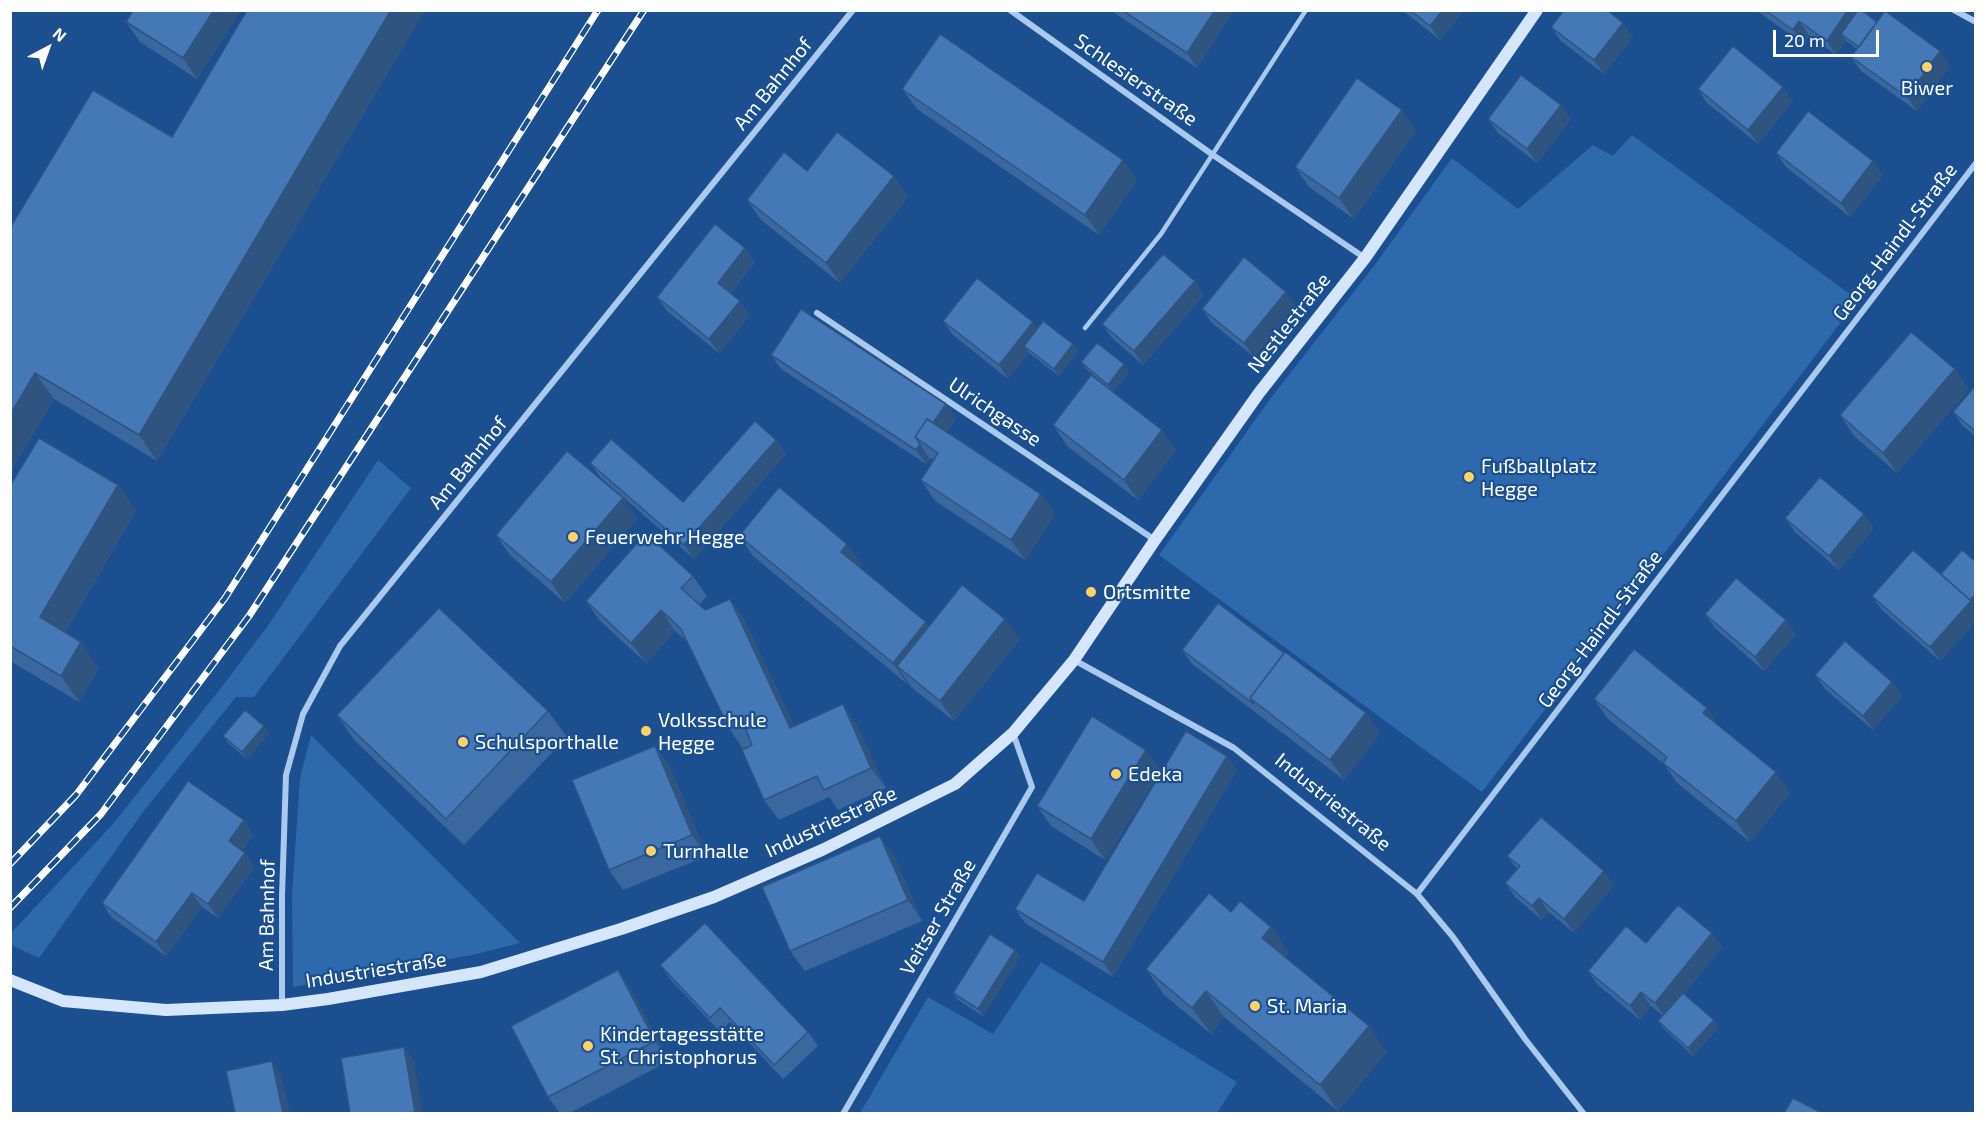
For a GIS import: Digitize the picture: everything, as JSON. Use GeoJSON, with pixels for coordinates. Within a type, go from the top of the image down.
{"type":"FeatureCollection","features":[{"type":"Feature","properties":{"kind":"street","name":"Am Bahnhof"},"geometry":{"type":"LineString","coordinates":[[282,1005],[282,896],[286,775],[303,714],[340,646],[853,10]]}},
{"type":"Feature","properties":{"kind":"street","name":"Schlesierstraße"},"geometry":{"type":"LineString","coordinates":[[1010,10],[1213,155],[1365,258]]}},
{"type":"Feature","properties":{"kind":"street","name":"Nestlestraße"},"geometry":{"type":"LineString","coordinates":[[1074,660],[1259,393],[1365,258],[1537,10]]}},
{"type":"Feature","properties":{"kind":"street"},"geometry":{"type":"LineString","coordinates":[[1954,10],[1976,22]]}},
{"type":"Feature","properties":{"kind":"street","name":"Georg-Haindl-Straße"},"geometry":{"type":"LineString","coordinates":[[1418,894],[1976,163]]}},
{"type":"Feature","properties":{"kind":"street","name":"Ulrichgasse"},"geometry":{"type":"LineString","coordinates":[[817,313],[1155,540]]}},
{"type":"Feature","properties":{"kind":"street","name":"Industriestraße"},"geometry":{"type":"LineString","coordinates":[[10,980],[63,1001],[166,1010],[282,1005],[482,972],[621,929],[714,897],[822,850],[955,784],[1013,733],[1074,660],[1234,748],[1418,894]]}},
{"type":"Feature","properties":{"kind":"street","name":"Veitser Straße"},"geometry":{"type":"LineString","coordinates":[[843,1113],[1032,787],[1013,733]]}},
{"type":"Feature","properties":{"kind":"street"},"geometry":{"type":"LineString","coordinates":[[1418,894],[1453,938],[1525,1039],[1584,1113]]}},
{"type":"Feature","properties":{"kind":"lane"},"geometry":{"type":"LineString","coordinates":[[1085,328],[1161,234],[1306,10]]}},
{"type":"Feature","properties":{"kind":"shaded area","name":"Fußballplatz Hegge"},"geometry":{"type":"Polygon","coordinates":[[[1632,135],[1858,300],[1482,792],[1159,555],[1270,399],[1374,266],[1452,158],[1518,209],[1593,145],[1613,156],[1632,135]]]}},
{"type":"Feature","properties":{"kind":"shaded area"},"geometry":{"type":"Polygon","coordinates":[[[378,460],[411,488],[254,697],[236,697],[143,812],[39,958],[11,945],[11,933],[113,824],[224,684],[267,627],[378,460]]]}},
{"type":"Feature","properties":{"kind":"shaded area"},"geometry":{"type":"Polygon","coordinates":[[[311,735],[520,943],[472,955],[293,987],[292,895],[300,778],[311,735]]]}},
{"type":"Feature","properties":{"kind":"shaded area"},"geometry":{"type":"Polygon","coordinates":[[[1041,962],[1237,1082],[1217,1113],[860,1113],[928,997],[993,1034],[1041,962]]]}},
{"type":"Feature","properties":{"kind":"building"},"geometry":{"type":"Polygon","coordinates":[[[133,10],[214,10],[183,58],[126,22],[133,10]]]}},
{"type":"Feature","properties":{"kind":"building"},"geometry":{"type":"Polygon","coordinates":[[[247,10],[391,10],[139,435],[35,373],[10,415],[10,228],[93,90],[172,137],[247,10]]]}},
{"type":"Feature","properties":{"kind":"building"},"geometry":{"type":"Polygon","coordinates":[[[1122,10],[1215,10],[1187,53],[1122,10]]]}},
{"type":"Feature","properties":{"kind":"building"},"geometry":{"type":"Polygon","coordinates":[[[1410,10],[1443,10],[1430,26],[1410,10]]]}},
{"type":"Feature","properties":{"kind":"building"},"geometry":{"type":"Polygon","coordinates":[[[1564,10],[1607,10],[1623,23],[1594,60],[1551,27],[1564,10]]]}},
{"type":"Feature","properties":{"kind":"building"},"geometry":{"type":"Polygon","coordinates":[[[1765,10],[1848,10],[1827,41],[1799,21],[1793,30],[1765,10]]]}},
{"type":"Feature","properties":{"kind":"building"},"geometry":{"type":"Polygon","coordinates":[[[1858,10],[1877,22],[1859,47],[1841,34],[1858,10]]]}},
{"type":"Feature","properties":{"kind":"building"},"geometry":{"type":"Polygon","coordinates":[[[1885,11],[1940,51],[1907,97],[1851,57],[1885,11]]]}},
{"type":"Feature","properties":{"kind":"building"},"geometry":{"type":"Polygon","coordinates":[[[940,34],[1123,160],[1085,215],[902,89],[940,34]]]}},
{"type":"Feature","properties":{"kind":"building"},"geometry":{"type":"Polygon","coordinates":[[[1733,46],[1783,87],[1748,130],[1698,89],[1733,46]]]}},
{"type":"Feature","properties":{"kind":"building"},"geometry":{"type":"Polygon","coordinates":[[[1521,75],[1561,105],[1527,149],[1488,119],[1521,75]]]}},
{"type":"Feature","properties":{"kind":"building"},"geometry":{"type":"Polygon","coordinates":[[[1357,78],[1402,110],[1339,198],[1295,167],[1357,78]]]}},
{"type":"Feature","properties":{"kind":"building"},"geometry":{"type":"Polygon","coordinates":[[[1808,111],[1873,161],[1841,203],[1776,153],[1808,111]]]}},
{"type":"Feature","properties":{"kind":"building"},"geometry":{"type":"Polygon","coordinates":[[[837,132],[894,176],[826,263],[747,200],[784,152],[807,171],[837,132]]]}},
{"type":"Feature","properties":{"kind":"building"},"geometry":{"type":"Polygon","coordinates":[[[715,224],[745,248],[718,283],[740,301],[709,339],[657,297],[715,224]]]}},
{"type":"Feature","properties":{"kind":"building"},"geometry":{"type":"Polygon","coordinates":[[[1163,254],[1195,281],[1134,351],[1102,324],[1163,254]]]}},
{"type":"Feature","properties":{"kind":"building"},"geometry":{"type":"Polygon","coordinates":[[[1244,257],[1286,292],[1244,343],[1202,309],[1244,257]]]}},
{"type":"Feature","properties":{"kind":"building"},"geometry":{"type":"Polygon","coordinates":[[[977,278],[1033,322],[999,365],[943,321],[977,278]]]}},
{"type":"Feature","properties":{"kind":"building"},"geometry":{"type":"Polygon","coordinates":[[[801,309],[946,404],[933,423],[927,419],[915,437],[920,444],[916,450],[771,355],[801,309]]]}},
{"type":"Feature","properties":{"kind":"building"},"geometry":{"type":"Polygon","coordinates":[[[1043,321],[1073,344],[1054,369],[1024,346],[1043,321]]]}},
{"type":"Feature","properties":{"kind":"building"},"geometry":{"type":"Polygon","coordinates":[[[1911,332],[1955,369],[1883,453],[1840,415],[1911,332]]]}},
{"type":"Feature","properties":{"kind":"building"},"geometry":{"type":"Polygon","coordinates":[[[1097,343],[1124,364],[1108,385],[1081,362],[1097,343]]]}},
{"type":"Feature","properties":{"kind":"building"},"geometry":{"type":"Polygon","coordinates":[[[1091,375],[1162,430],[1124,480],[1053,425],[1091,375]]]}},
{"type":"Feature","properties":{"kind":"building"},"geometry":{"type":"Polygon","coordinates":[[[1976,385],[1976,432],[1953,412],[1976,385]]]}},
{"type":"Feature","properties":{"kind":"building"},"geometry":{"type":"Polygon","coordinates":[[[927,419],[1041,494],[1011,540],[921,480],[938,453],[915,437],[927,419]]]}},
{"type":"Feature","properties":{"kind":"building"},"geometry":{"type":"Polygon","coordinates":[[[755,421],[776,440],[684,545],[590,463],[611,439],[683,502],[755,421]]]}},
{"type":"Feature","properties":{"kind":"building"},"geometry":{"type":"Polygon","coordinates":[[[39,438],[118,485],[40,617],[81,642],[61,676],[10,646],[10,486],[39,438]]]}},
{"type":"Feature","properties":{"kind":"building","name":"Feuerwehr Hegge"},"geometry":{"type":"Polygon","coordinates":[[[567,451],[623,498],[551,582],[496,535],[567,451]]]}},
{"type":"Feature","properties":{"kind":"building"},"geometry":{"type":"Polygon","coordinates":[[[1820,477],[1864,514],[1829,556],[1785,518],[1820,477]]]}},
{"type":"Feature","properties":{"kind":"building"},"geometry":{"type":"Polygon","coordinates":[[[779,487],[847,544],[841,552],[926,622],[893,663],[739,536],[779,487]]]}},
{"type":"Feature","properties":{"kind":"building"},"geometry":{"type":"Polygon","coordinates":[[[646,533],[693,576],[681,588],[705,610],[730,599],[790,728],[843,704],[871,768],[824,790],[817,776],[764,800],[742,750],[752,745],[743,722],[729,728],[681,629],[661,610],[631,643],[586,601],[646,533]]]}},
{"type":"Feature","properties":{"kind":"building"},"geometry":{"type":"Polygon","coordinates":[[[1913,550],[1971,601],[1930,647],[1872,596],[1913,550]]]}},
{"type":"Feature","properties":{"kind":"building"},"geometry":{"type":"Polygon","coordinates":[[[1962,550],[1976,562],[1976,594],[1970,600],[1941,574],[1962,550]]]}},
{"type":"Feature","properties":{"kind":"building"},"geometry":{"type":"Polygon","coordinates":[[[1736,578],[1786,620],[1755,657],[1705,614],[1736,578]]]}},
{"type":"Feature","properties":{"kind":"building"},"geometry":{"type":"Polygon","coordinates":[[[962,585],[1005,619],[940,701],[897,666],[962,585]]]}},
{"type":"Feature","properties":{"kind":"building"},"geometry":{"type":"Polygon","coordinates":[[[1218,603],[1284,653],[1250,698],[1254,704],[1182,650],[1218,603]]]}},
{"type":"Feature","properties":{"kind":"building"},"geometry":{"type":"Polygon","coordinates":[[[439,608],[548,711],[446,819],[337,715],[439,608]]]}},
{"type":"Feature","properties":{"kind":"building"},"geometry":{"type":"Polygon","coordinates":[[[1845,641],[1892,682],[1863,716],[1815,675],[1845,641]]]}},
{"type":"Feature","properties":{"kind":"building"},"geometry":{"type":"Polygon","coordinates":[[[1634,649],[1707,708],[1703,713],[1776,772],[1736,821],[1663,763],[1667,757],[1594,699],[1634,649]]]}},
{"type":"Feature","properties":{"kind":"building"},"geometry":{"type":"Polygon","coordinates":[[[1285,652],[1366,713],[1330,760],[1250,698],[1285,652]]]}},
{"type":"Feature","properties":{"kind":"building"},"geometry":{"type":"Polygon","coordinates":[[[245,710],[264,726],[242,752],[223,736],[245,710]]]}},
{"type":"Feature","properties":{"kind":"building"},"geometry":{"type":"Polygon","coordinates":[[[1092,716],[1146,750],[1091,839],[1037,806],[1092,716]]]}},
{"type":"Feature","properties":{"kind":"building"},"geometry":{"type":"Polygon","coordinates":[[[1186,731],[1227,756],[1103,962],[1015,909],[1037,873],[1084,901],[1186,731]]]}},
{"type":"Feature","properties":{"kind":"building"},"geometry":{"type":"Polygon","coordinates":[[[655,746],[692,835],[609,870],[572,780],[655,746]]]}},
{"type":"Feature","properties":{"kind":"building"},"geometry":{"type":"Polygon","coordinates":[[[188,781],[244,820],[229,841],[245,853],[208,904],[192,893],[156,942],[102,903],[188,781]]]}},
{"type":"Feature","properties":{"kind":"building"},"geometry":{"type":"Polygon","coordinates":[[[1541,817],[1604,871],[1564,919],[1539,898],[1532,906],[1505,883],[1520,866],[1507,856],[1541,817]]]}},
{"type":"Feature","properties":{"kind":"building"},"geometry":{"type":"Polygon","coordinates":[[[880,836],[908,900],[790,951],[762,887],[880,836]]]}},
{"type":"Feature","properties":{"kind":"building","name":"St. Maria"},"geometry":{"type":"Polygon","coordinates":[[[1209,893],[1231,912],[1240,901],[1271,927],[1262,938],[1369,1026],[1320,1085],[1206,991],[1192,1008],[1146,969],[1209,893]]]}},
{"type":"Feature","properties":{"kind":"building"},"geometry":{"type":"Polygon","coordinates":[[[1678,905],[1712,933],[1655,1003],[1641,992],[1630,1006],[1588,971],[1626,926],[1646,943],[1678,905]]]}},
{"type":"Feature","properties":{"kind":"building"},"geometry":{"type":"Polygon","coordinates":[[[705,923],[808,1032],[774,1065],[720,1008],[710,1018],[660,965],[705,923]]]}},
{"type":"Feature","properties":{"kind":"building"},"geometry":{"type":"Polygon","coordinates":[[[990,934],[1015,950],[978,1009],[953,993],[990,934]]]}},
{"type":"Feature","properties":{"kind":"building"},"geometry":{"type":"Polygon","coordinates":[[[618,970],[655,1041],[548,1097],[511,1026],[618,970]]]}},
{"type":"Feature","properties":{"kind":"building"},"geometry":{"type":"Polygon","coordinates":[[[1683,993],[1714,1020],[1688,1048],[1658,1021],[1683,993]]]}},
{"type":"Feature","properties":{"kind":"building"},"geometry":{"type":"Polygon","coordinates":[[[404,1047],[415,1112],[350,1113],[341,1058],[404,1047]]]}},
{"type":"Feature","properties":{"kind":"building"},"geometry":{"type":"Polygon","coordinates":[[[272,1061],[283,1113],[235,1113],[226,1071],[272,1061]]]}},
{"type":"Feature","properties":{"kind":"building"},"geometry":{"type":"Polygon","coordinates":[[[1793,1098],[1822,1113],[1784,1113],[1793,1098]]]}},
{"type":"Feature","properties":{"kind":"railway"},"geometry":{"type":"LineString","coordinates":[[10,864],[76,795],[225,598],[598,10]]}},
{"type":"Feature","properties":{"kind":"railway"},"geometry":{"type":"LineString","coordinates":[[10,908],[101,814],[249,616],[644,10]]}},
{"type":"Feature","properties":{"kind":"place","name":"Biwer"},"geometry":{"type":"Point","coordinates":[1927,67]}},
{"type":"Feature","properties":{"kind":"place","name":"Fußballplatz Hegge"},"geometry":{"type":"Point","coordinates":[1469,477]}},
{"type":"Feature","properties":{"kind":"place","name":"Feuerwehr Hegge"},"geometry":{"type":"Point","coordinates":[573,537]}},
{"type":"Feature","properties":{"kind":"place","name":"Ortsmitte"},"geometry":{"type":"Point","coordinates":[1091,592]}},
{"type":"Feature","properties":{"kind":"place","name":"Volksschule Hegge"},"geometry":{"type":"Point","coordinates":[646,731]}},
{"type":"Feature","properties":{"kind":"place","name":"Schulsporthalle"},"geometry":{"type":"Point","coordinates":[463,742]}},
{"type":"Feature","properties":{"kind":"place","name":"Edeka"},"geometry":{"type":"Point","coordinates":[1116,774]}},
{"type":"Feature","properties":{"kind":"place","name":"Turnhalle"},"geometry":{"type":"Point","coordinates":[651,851]}},
{"type":"Feature","properties":{"kind":"place","name":"St. Maria"},"geometry":{"type":"Point","coordinates":[1255,1006]}},
{"type":"Feature","properties":{"kind":"place","name":"Kindertagesstätte St. Christophorus"},"geometry":{"type":"Point","coordinates":[588,1046]}}]}
